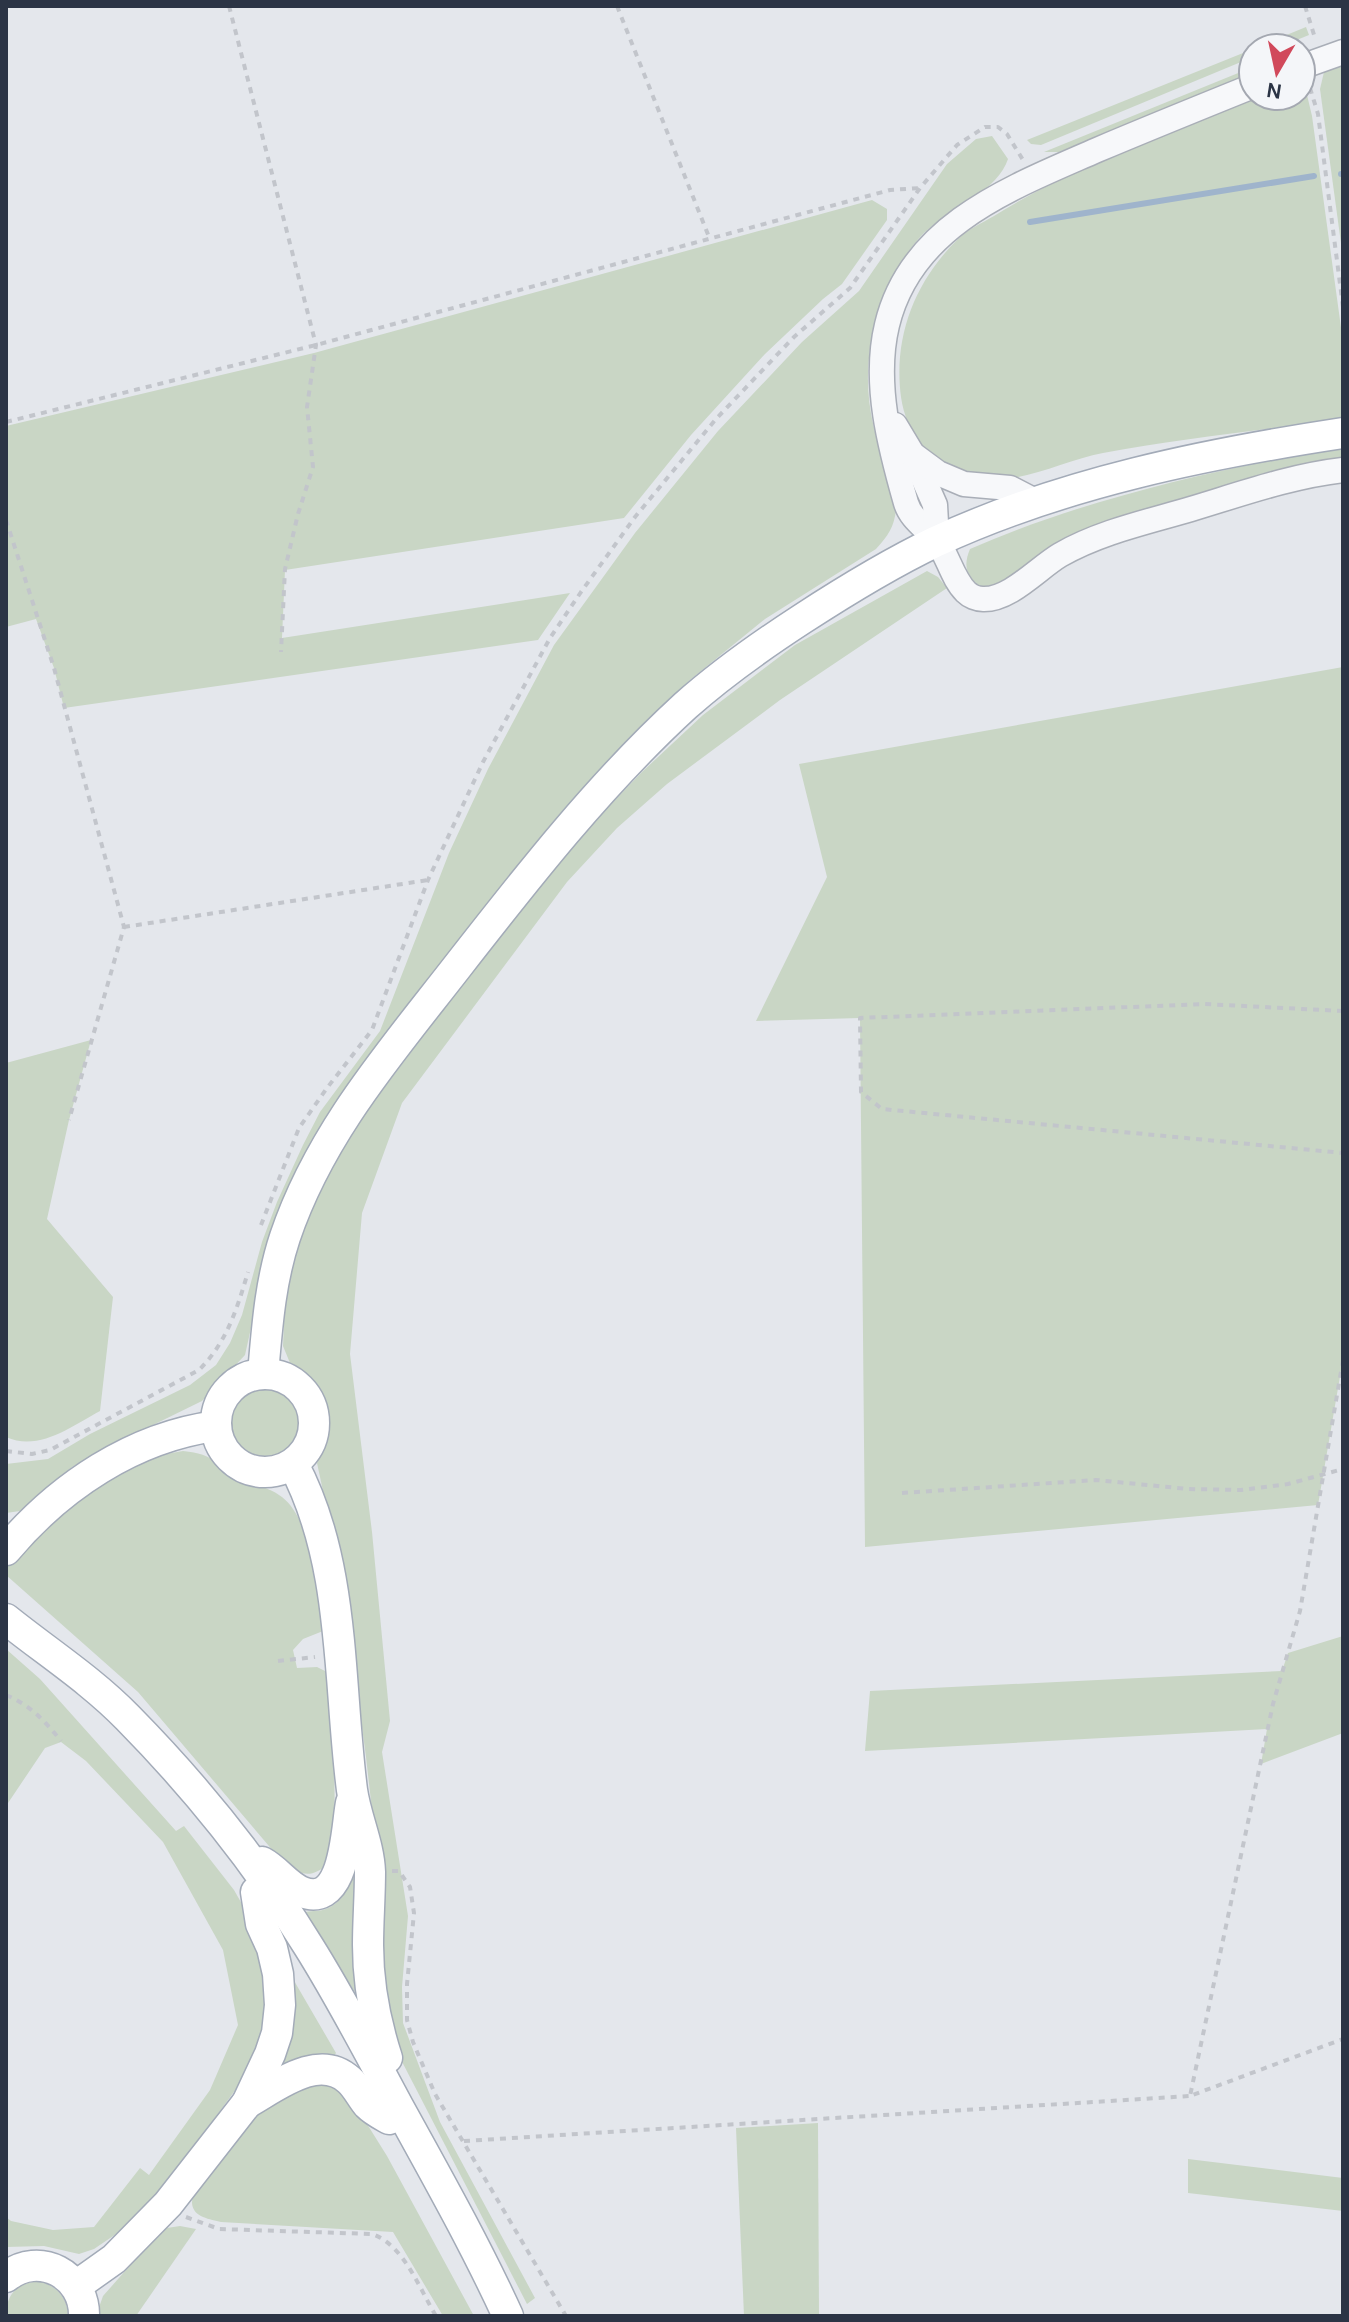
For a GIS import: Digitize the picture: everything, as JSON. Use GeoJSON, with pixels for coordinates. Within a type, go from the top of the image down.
{"type":"FeatureCollection","features":[{"type":"Feature","properties":{"kind":"main road"},"geometry":{"type":"LineString","coordinates":[[263,1374],[269,1309],[278,1263],[300,1196],[325,1147],[361,1090],[504,906],[570,827],[686,705],[778,634],[867,578],[937,541],[1037,502],[1167,466],[1343,433]]}},
{"type":"Feature","properties":{"kind":"main road"},"geometry":{"type":"LineString","coordinates":[[263,1374],[288,1380],[299,1387],[312,1408],[314,1433],[310,1446],[293,1464],[282,1470],[260,1472],[238,1465],[223,1448],[216,1426],[217,1414],[228,1390],[238,1382],[263,1374]]}},
{"type":"Feature","properties":{"kind":"main road"},"geometry":{"type":"LineString","coordinates":[[6,1550],[44,1510],[106,1464],[165,1438],[216,1426]]}},
{"type":"Feature","properties":{"kind":"main road"},"geometry":{"type":"LineString","coordinates":[[293,1464],[320,1528],[331,1585],[353,1793],[370,1871],[368,1948],[371,1993],[377,2026],[389,2063],[387,2086]]}},
{"type":"Feature","properties":{"kind":"main road"},"geometry":{"type":"LineString","coordinates":[[7,1619],[57,1660],[84,1676],[127,1717],[173,1766],[245,1853],[308,1945],[481,2258],[508,2316]]}},
{"type":"Feature","properties":{"kind":"main road"},"geometry":{"type":"LineString","coordinates":[[57,1660],[73,1684],[119,1729],[198,1817],[256,1892],[333,2016],[469,2267],[500,2316]]}},
{"type":"Feature","properties":{"kind":"main road"},"geometry":{"type":"LineString","coordinates":[[245,1853],[271,1867],[303,1892],[315,1894],[326,1890],[341,1869],[353,1793]]}},
{"type":"Feature","properties":{"kind":"main road"},"geometry":{"type":"LineString","coordinates":[[76,2286],[114,2259],[168,2204],[247,2103],[270,2054],[277,2033],[280,2005],[278,1974],[272,1948],[261,1924],[256,1892]]}},
{"type":"Feature","properties":{"kind":"main road"},"geometry":{"type":"LineString","coordinates":[[247,2103],[301,2073],[317,2069],[332,2070],[347,2078],[369,2106],[389,2119]]}},
{"type":"Feature","properties":{"kind":"main road"},"geometry":{"type":"LineString","coordinates":[[6,2277],[21,2267],[46,2266],[68,2276],[81,2296],[84,2316]]}},
{"type":"Feature","properties":{"kind":"street"},"geometry":{"type":"LineString","coordinates":[[1237,93],[991,198],[940,236],[912,270],[887,322],[882,354],[885,409],[909,512],[937,541],[965,591],[983,599],[998,597],[1062,554],[1126,528],[1293,479],[1343,470]]}},
{"type":"Feature","properties":{"kind":"street"},"geometry":{"type":"LineString","coordinates":[[885,409],[913,455],[935,505],[937,541]]}},
{"type":"Feature","properties":{"kind":"street"},"geometry":{"type":"LineString","coordinates":[[913,455],[938,473],[964,484],[1010,488],[1037,502]]}},
{"type":"Feature","properties":{"kind":"path"},"geometry":{"type":"LineString","coordinates":[[229,6],[316,345],[307,407],[313,467],[285,569],[281,652]]}},
{"type":"Feature","properties":{"kind":"path"},"geometry":{"type":"LineString","coordinates":[[617,6],[709,237]]}},
{"type":"Feature","properties":{"kind":"path"},"geometry":{"type":"LineString","coordinates":[[1305,6],[1318,61],[1318,114],[1343,307]]}},
{"type":"Feature","properties":{"kind":"path"},"geometry":{"type":"LineString","coordinates":[[260,1229],[299,1128],[372,1030],[428,880],[505,721],[550,638],[635,517],[716,419],[794,337],[850,288],[920,188],[957,145],[985,127],[998,127],[1007,134],[1022,157],[1028,180]]}},
{"type":"Feature","properties":{"kind":"path"},"geometry":{"type":"LineString","coordinates":[[6,422],[316,345],[890,190],[920,188]]}},
{"type":"Feature","properties":{"kind":"path"},"geometry":{"type":"LineString","coordinates":[[6,520],[54,668],[124,927],[69,1120]]}},
{"type":"Feature","properties":{"kind":"path"},"geometry":{"type":"LineString","coordinates":[[124,927],[428,880]]}},
{"type":"Feature","properties":{"kind":"path"},"geometry":{"type":"LineString","coordinates":[[1343,1011],[1204,1004],[860,1018],[861,1092],[882,1109],[1343,1153]]}},
{"type":"Feature","properties":{"kind":"path"},"geometry":{"type":"LineString","coordinates":[[6,1451],[32,1454],[50,1450],[199,1370],[225,1337],[248,1272]]}},
{"type":"Feature","properties":{"kind":"path"},"geometry":{"type":"LineString","coordinates":[[1190,2096],[1273,1704],[1300,1611],[1343,1360]]}},
{"type":"Feature","properties":{"kind":"path"},"geometry":{"type":"LineString","coordinates":[[902,1493],[1096,1480],[1188,1489],[1241,1490],[1343,1469]]}},
{"type":"Feature","properties":{"kind":"path"},"geometry":{"type":"LineString","coordinates":[[278,1661],[339,1655]]}},
{"type":"Feature","properties":{"kind":"path"},"geometry":{"type":"LineString","coordinates":[[6,1695],[39,1715],[61,1741]]}},
{"type":"Feature","properties":{"kind":"path"},"geometry":{"type":"LineString","coordinates":[[370,1871],[399,1871],[410,1887],[414,1913],[407,2020],[435,2094],[566,2316]]}},
{"type":"Feature","properties":{"kind":"path"},"geometry":{"type":"LineString","coordinates":[[464,2141],[1190,2096],[1343,2039]]}},
{"type":"Feature","properties":{"kind":"path"},"geometry":{"type":"LineString","coordinates":[[168,2204],[190,2220],[219,2229],[372,2234],[385,2239],[398,2252],[436,2316]]}},
{"type":"Feature","properties":{"kind":"green space"},"geometry":{"type":"Polygon","coordinates":[[[1237,55],[1237,64],[1041,145],[1031,144],[1027,140],[1237,55]]]}},
{"type":"Feature","properties":{"kind":"green space"},"geometry":{"type":"Polygon","coordinates":[[[1343,65],[1343,258],[1320,89],[1324,72],[1343,65]]]}},
{"type":"Feature","properties":{"kind":"green space"},"geometry":{"type":"Polygon","coordinates":[[[1237,74],[1237,80],[1059,152],[1044,152],[1237,74]]]}},
{"type":"Feature","properties":{"kind":"green space"},"geometry":{"type":"Polygon","coordinates":[[[1237,104],[1237,112],[1311,112],[1343,342],[1343,418],[1103,453],[1036,473],[1001,479],[967,476],[932,456],[915,435],[904,411],[899,375],[900,353],[910,311],[943,255],[971,229],[1044,188],[1237,104]]]}},
{"type":"Feature","properties":{"kind":"green space"},"geometry":{"type":"Polygon","coordinates":[[[992,136],[1008,159],[1003,170],[976,197],[932,226],[908,253],[883,302],[872,337],[868,373],[870,410],[896,510],[887,535],[876,549],[765,619],[690,680],[640,729],[423,988],[265,1265],[245,1355],[202,1401],[72,1467],[20,1511],[6,1513],[6,1464],[48,1459],[90,1434],[190,1385],[216,1365],[242,1315],[262,1242],[303,1145],[320,1112],[380,1031],[449,853],[488,769],[554,645],[635,533],[718,431],[802,342],[859,291],[947,164],[976,139],[992,136]]]}},
{"type":"Feature","properties":{"kind":"green space"},"geometry":{"type":"Polygon","coordinates":[[[872,200],[887,209],[887,220],[842,284],[765,354],[691,435],[624,518],[285,570],[282,638],[570,593],[538,640],[64,708],[54,668],[36,619],[6,627],[6,426],[314,353],[872,200]]]}},
{"type":"Feature","properties":{"kind":"green space"},"geometry":{"type":"Polygon","coordinates":[[[1343,446],[1343,461],[1005,584],[980,587],[967,570],[970,549],[1061,514],[1201,475],[1343,446]]]}},
{"type":"Feature","properties":{"kind":"green space"},"geometry":{"type":"Polygon","coordinates":[[[927,571],[938,577],[947,588],[780,700],[667,784],[617,828],[567,882],[402,1103],[362,1213],[350,1354],[372,1532],[390,1721],[382,1752],[408,1916],[402,1987],[403,2023],[440,2122],[535,2298],[527,2304],[397,2052],[383,2000],[377,1854],[366,1757],[343,1584],[317,1463],[326,1421],[321,1396],[290,1363],[283,1346],[285,1300],[295,1251],[325,1177],[352,1131],[477,964],[581,835],[703,715],[795,645],[927,571]]]}},
{"type":"Feature","properties":{"kind":"green space"},"geometry":{"type":"Polygon","coordinates":[[[1343,667],[1343,1359],[1318,1505],[865,1547],[860,1018],[756,1021],[827,877],[799,764],[1343,667]]]}},
{"type":"Feature","properties":{"kind":"green space"},"geometry":{"type":"Polygon","coordinates":[[[91,1040],[47,1219],[113,1297],[100,1411],[55,1435],[18,1441],[6,1437],[6,1063],[91,1040]]]}},
{"type":"Feature","properties":{"kind":"green space"},"geometry":{"type":"Polygon","coordinates":[[[258,1387],[272,1387],[286,1393],[296,1403],[302,1424],[296,1445],[286,1455],[272,1461],[258,1461],[244,1455],[234,1445],[228,1431],[228,1417],[234,1403],[244,1393],[258,1387]]]}},
{"type":"Feature","properties":{"kind":"green space"},"geometry":{"type":"Polygon","coordinates":[[[183,1451],[208,1457],[237,1477],[282,1497],[301,1523],[307,1540],[323,1631],[303,1639],[293,1650],[297,1668],[317,1667],[327,1672],[334,1737],[335,1846],[331,1862],[310,1874],[299,1872],[280,1859],[138,1692],[6,1575],[6,1567],[24,1547],[85,1493],[132,1466],[183,1451]]]}},
{"type":"Feature","properties":{"kind":"green space"},"geometry":{"type":"Polygon","coordinates":[[[1343,1636],[1343,1733],[1261,1764],[1267,1729],[865,1751],[870,1691],[1282,1671],[1288,1653],[1343,1636]]]}},
{"type":"Feature","properties":{"kind":"green space"},"geometry":{"type":"Polygon","coordinates":[[[6,1649],[40,1679],[176,1831],[184,1826],[234,1890],[251,1920],[271,2013],[244,2078],[169,2181],[122,2230],[94,2249],[79,2254],[44,2246],[6,2247],[6,2217],[11,2221],[53,2230],[94,2227],[140,2168],[149,2175],[210,2090],[238,2025],[223,1950],[163,1842],[86,1761],[61,1742],[45,1748],[6,1806],[6,1649]]]}},
{"type":"Feature","properties":{"kind":"green space"},"geometry":{"type":"Polygon","coordinates":[[[356,1858],[358,1997],[305,1912],[326,1909],[341,1899],[350,1884],[356,1858]]]}},
{"type":"Feature","properties":{"kind":"green space"},"geometry":{"type":"Polygon","coordinates":[[[293,1979],[336,2053],[334,2056],[318,2055],[278,2074],[293,1979]]]}},
{"type":"Feature","properties":{"kind":"green space"},"geometry":{"type":"Polygon","coordinates":[[[304,2084],[332,2084],[352,2100],[387,2156],[474,2316],[443,2316],[393,2232],[221,2222],[203,2217],[193,2208],[194,2194],[201,2181],[235,2136],[266,2105],[304,2084]]]}},
{"type":"Feature","properties":{"kind":"green space"},"geometry":{"type":"Polygon","coordinates":[[[818,2123],[819,2316],[744,2316],[736,2128],[818,2123]]]}},
{"type":"Feature","properties":{"kind":"green space"},"geometry":{"type":"Polygon","coordinates":[[[1188,2159],[1343,2178],[1343,2211],[1188,2193],[1188,2159]]]}},
{"type":"Feature","properties":{"kind":"green space"},"geometry":{"type":"Polygon","coordinates":[[[180,2226],[196,2229],[136,2316],[96,2316],[103,2296],[134,2261],[167,2228],[180,2226]]]}},
{"type":"Feature","properties":{"kind":"green space"},"geometry":{"type":"Polygon","coordinates":[[[39,2281],[60,2294],[66,2303],[68,2316],[6,2316],[14,2291],[25,2284],[39,2281]]]}},
{"type":"Feature","properties":{"kind":"waterway"},"geometry":{"type":"LineString","coordinates":[[1030,222],[1314,176]]}}]}
